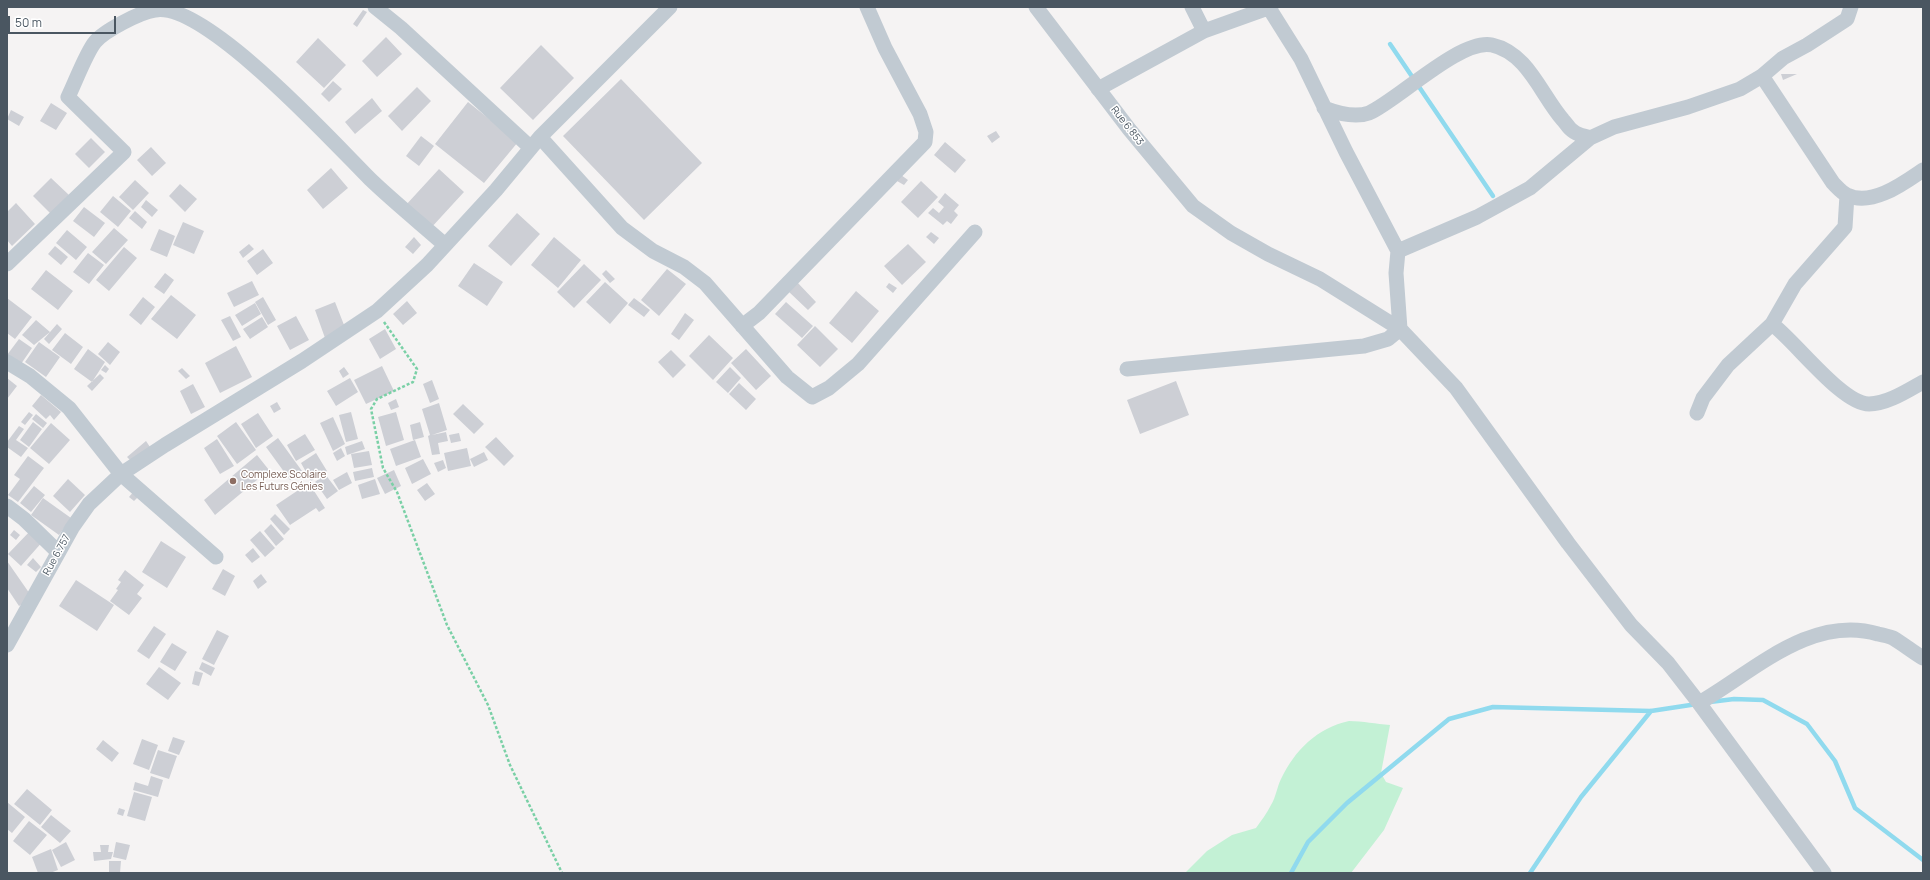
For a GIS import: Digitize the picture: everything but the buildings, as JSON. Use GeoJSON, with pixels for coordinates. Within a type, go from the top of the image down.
{"type":"FeatureCollection","features":[{"type":"Feature","properties":{"kind":"street"},"geometry":{"type":"LineString","coordinates":[[375,7],[536,142],[622,228],[653,251],[684,267],[705,283],[787,377],[812,398],[829,388],[858,364],[975,232]]}},
{"type":"Feature","properties":{"kind":"street","name":"Rue 6.757"},"geometry":{"type":"LineString","coordinates":[[7,646],[58,552],[72,528],[89,504],[121,474],[377,311],[426,265],[496,190],[536,142],[670,7]]}},
{"type":"Feature","properties":{"kind":"street"},"geometry":{"type":"LineString","coordinates":[[742,326],[759,313],[924,142],[926,132],[920,114],[885,48],[867,7]]}},
{"type":"Feature","properties":{"kind":"street","name":"Rue 6.853"},"geometry":{"type":"LineString","coordinates":[[1036,7],[1164,173],[1193,206],[1231,233],[1268,254],[1320,279],[1400,329],[1456,388],[1568,544],[1632,625],[1668,663],[1719,732],[1755,777],[1824,873]]}},
{"type":"Feature","properties":{"kind":"street"},"geometry":{"type":"LineString","coordinates":[[1192,7],[1204,30]]}},
{"type":"Feature","properties":{"kind":"street"},"geometry":{"type":"LineString","coordinates":[[1398,251],[1478,217],[1530,188],[1590,138],[1614,127],[1718,98],[1740,89],[1762,76],[1783,58],[1807,45],[1847,19],[1851,7]]}},
{"type":"Feature","properties":{"kind":"street"},"geometry":{"type":"LineString","coordinates":[[1098,89],[1204,30],[1270,8],[1301,59],[1324,108],[1398,251],[1396,274],[1400,329],[1388,339],[1364,346],[1127,369]]}},
{"type":"Feature","properties":{"kind":"street"},"geometry":{"type":"LineString","coordinates":[[7,264],[124,152],[68,96],[95,42],[129,18],[156,10],[175,12],[202,26],[265,73],[371,179],[445,245]]}},
{"type":"Feature","properties":{"kind":"street"},"geometry":{"type":"LineString","coordinates":[[1324,108],[1349,115],[1368,113],[1450,58],[1478,44],[1490,44],[1502,49],[1526,66],[1557,113],[1573,132],[1590,138]]}},
{"type":"Feature","properties":{"kind":"street"},"geometry":{"type":"LineString","coordinates":[[1762,76],[1833,183],[1847,195],[1861,198],[1884,194],[1923,170]]}},
{"type":"Feature","properties":{"kind":"street"},"geometry":{"type":"LineString","coordinates":[[1697,414],[1703,398],[1728,365],[1772,324],[1795,284],[1845,227],[1847,195]]}},
{"type":"Feature","properties":{"kind":"street"},"geometry":{"type":"LineString","coordinates":[[1772,324],[1786,334],[1798,349],[1840,389],[1856,400],[1868,404],[1887,400],[1923,382]]}},
{"type":"Feature","properties":{"kind":"street"},"geometry":{"type":"LineString","coordinates":[[7,362],[30,376],[69,408],[121,474],[216,558]]}},
{"type":"Feature","properties":{"kind":"street"},"geometry":{"type":"LineString","coordinates":[[7,506],[24,519],[58,552]]}},
{"type":"Feature","properties":{"kind":"street"},"geometry":{"type":"LineString","coordinates":[[1699,703],[1768,659],[1802,640],[1831,630],[1864,629],[1892,638],[1923,658]]}},
{"type":"Feature","properties":{"kind":"path"},"geometry":{"type":"LineString","coordinates":[[377,311],[417,369],[414,382],[377,400],[371,409],[383,468],[397,492],[447,625],[488,705],[510,765],[562,873]]}},
{"type":"Feature","properties":{"kind":"green space"},"geometry":{"type":"Polygon","coordinates":[[[1349,721],[1390,725],[1381,773],[1386,782],[1403,788],[1384,830],[1351,873],[1185,873],[1207,851],[1232,835],[1256,828],[1273,802],[1287,768],[1300,750],[1317,735],[1327,729],[1337,724],[1349,721]]]}},
{"type":"Feature","properties":{"kind":"waterway"},"geometry":{"type":"LineString","coordinates":[[1390,44],[1493,196]]}},
{"type":"Feature","properties":{"kind":"waterway"},"geometry":{"type":"LineString","coordinates":[[1710,702],[1734,699],[1763,700],[1807,724],[1835,761],[1855,808],[1923,860]]}},
{"type":"Feature","properties":{"kind":"waterway"},"geometry":{"type":"LineString","coordinates":[[1291,873],[1308,842],[1347,803],[1449,719],[1493,707],[1651,711],[1697,704]]}},
{"type":"Feature","properties":{"kind":"waterway"},"geometry":{"type":"LineString","coordinates":[[1530,873],[1581,797],[1651,711]]}},
{"type":"Feature","properties":{"kind":"place","name":"Complexe Scolaire Les Futurs Génies"},"geometry":{"type":"Point","coordinates":[233,481]}}]}
